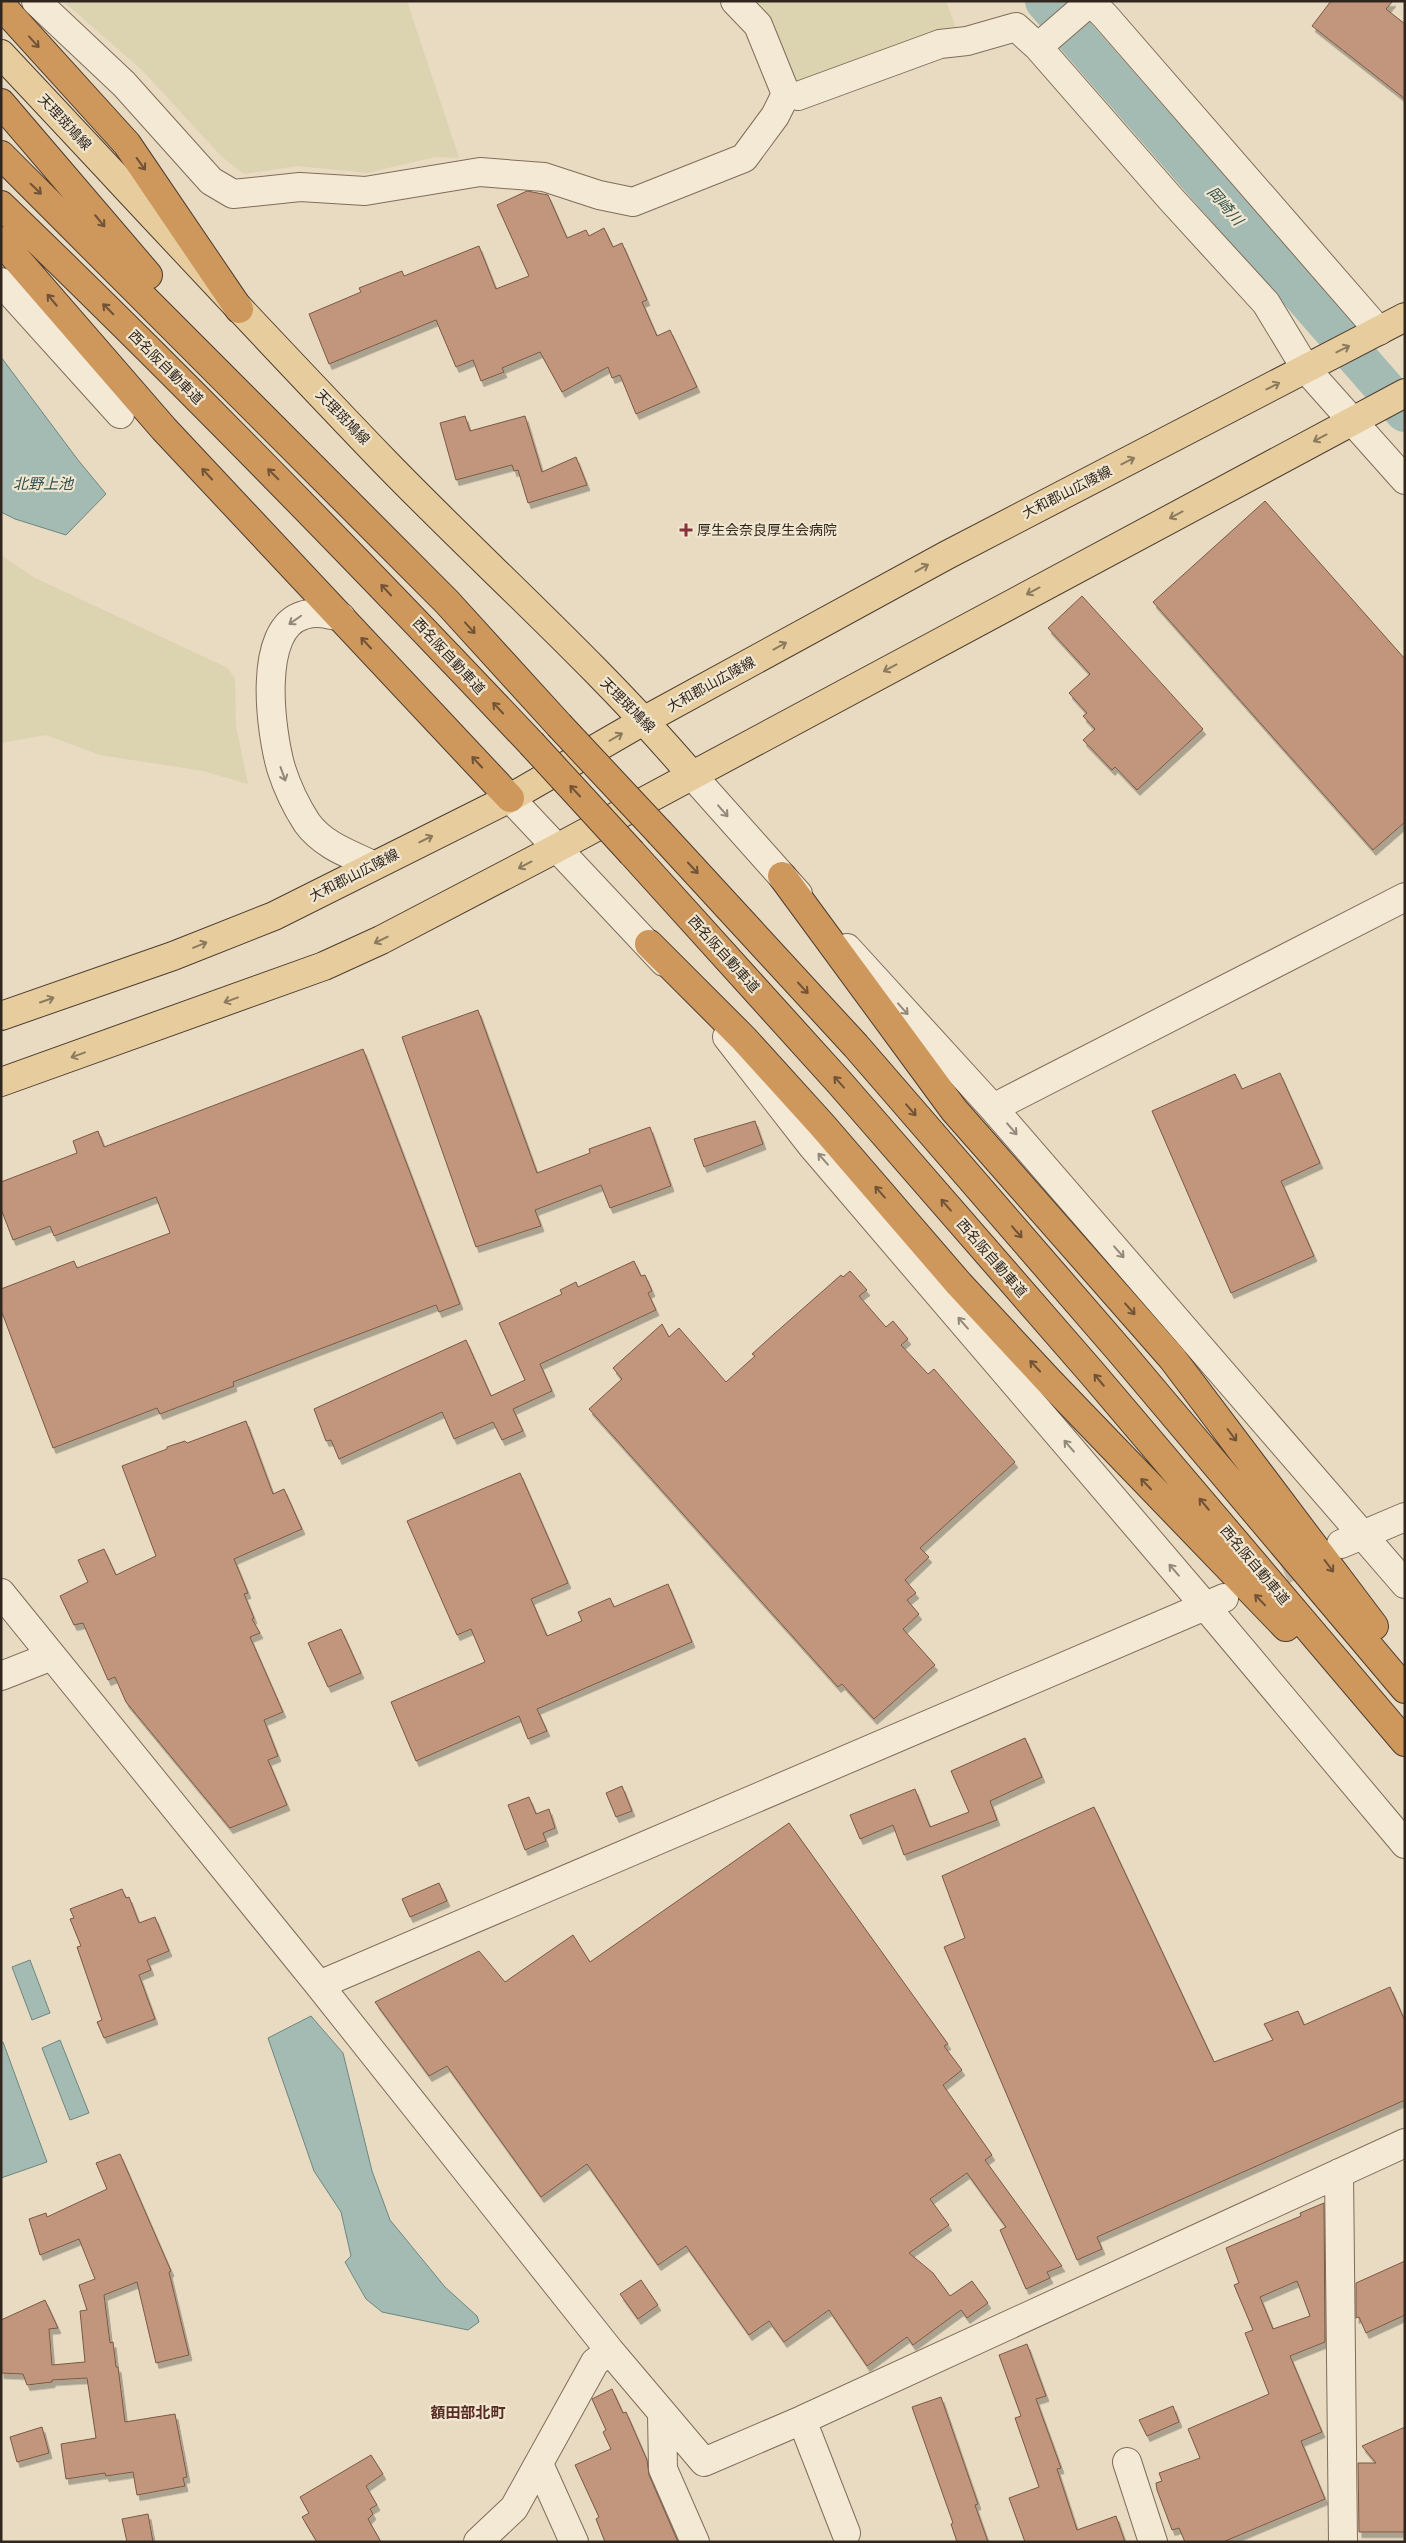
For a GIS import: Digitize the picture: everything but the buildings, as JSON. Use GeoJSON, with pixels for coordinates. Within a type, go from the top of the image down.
{"type":"FeatureCollection","features":[{"type":"Feature","properties":{"kind":"highway"},"geometry":{"type":"LineString","coordinates":[[1,5],[127,144],[239,309]]}},
{"type":"Feature","properties":{"kind":"highway"},"geometry":{"type":"LineString","coordinates":[[1,103],[134,261],[375,515],[447,602]]}},
{"type":"Feature","properties":{"kind":"highway"},"geometry":{"type":"LineString","coordinates":[[1,155],[447,602],[856,1046],[1120,1351],[1405,1688]]}},
{"type":"Feature","properties":{"kind":"highway","name":"西名阪自動車道"},"geometry":{"type":"LineString","coordinates":[[1,205],[211,411],[375,578],[632,853],[839,1082],[1092,1372],[1405,1742]]}},
{"type":"Feature","properties":{"kind":"highway"},"geometry":{"type":"LineString","coordinates":[[1,241],[164,429],[510,798]]}},
{"type":"Feature","properties":{"kind":"highway"},"geometry":{"type":"LineString","coordinates":[[782,876],[954,1110],[1172,1358],[1405,1665]]}},
{"type":"Feature","properties":{"kind":"highway"},"geometry":{"type":"LineString","coordinates":[[649,944],[744,1039],[822,1124],[959,1284],[1055,1387],[1405,1747]]}},
{"type":"Feature","properties":{"kind":"main road","name":"天理斑鳩線"},"geometry":{"type":"LineString","coordinates":[[1,54],[239,309],[387,464],[645,720],[691,774]]}},
{"type":"Feature","properties":{"kind":"main road","name":"大和郡山広陵線"},"geometry":{"type":"LineString","coordinates":[[1,1016],[173,956],[274,916],[510,798],[645,720],[947,555],[1405,317]]}},
{"type":"Feature","properties":{"kind":"main road"},"geometry":{"type":"LineString","coordinates":[[1,1082],[324,966],[382,940],[557,848],[691,774],[1405,392]]}},
{"type":"Feature","properties":{"kind":"street"},"geometry":{"type":"LineString","coordinates":[[36,1],[124,84],[211,181],[233,194],[300,187],[365,190],[480,172],[544,177],[633,202],[744,158],[775,116],[786,94],[758,25],[735,1]]}},
{"type":"Feature","properties":{"kind":"street"},"geometry":{"type":"LineString","coordinates":[[1038,46],[1090,2],[1374,333]]}},
{"type":"Feature","properties":{"kind":"street"},"geometry":{"type":"LineString","coordinates":[[786,94],[798,96],[940,44],[967,41],[1016,27],[1038,46],[1164,191],[1266,303],[1312,365],[1357,418],[1405,480]]}},
{"type":"Feature","properties":{"kind":"street"},"geometry":{"type":"LineString","coordinates":[[1,282],[120,414]]}},
{"type":"Feature","properties":{"kind":"street"},"geometry":{"type":"LineString","coordinates":[[341,617],[318,612],[302,615],[288,625],[277,641],[271,673],[270,705],[281,768],[293,800],[308,824],[330,845],[373,865]]}},
{"type":"Feature","properties":{"kind":"street"},"geometry":{"type":"LineString","coordinates":[[691,774],[993,1108],[1352,1539],[1405,1584]]}},
{"type":"Feature","properties":{"kind":"street"},"geometry":{"type":"LineString","coordinates":[[510,798],[649,944],[731,1042],[812,1146],[1215,1602],[1405,1844]]}},
{"type":"Feature","properties":{"kind":"street"},"geometry":{"type":"LineString","coordinates":[[993,1108],[1405,897]]}},
{"type":"Feature","properties":{"kind":"street"},"geometry":{"type":"LineString","coordinates":[[1352,1539],[1405,1517]]}},
{"type":"Feature","properties":{"kind":"street"},"geometry":{"type":"LineString","coordinates":[[1,1592],[319,1985],[610,2351],[704,2462],[802,2420],[1405,2143]]}},
{"type":"Feature","properties":{"kind":"street"},"geometry":{"type":"LineString","coordinates":[[319,1985],[617,1859],[818,1770],[1215,1602]]}},
{"type":"Feature","properties":{"kind":"street"},"geometry":{"type":"LineString","coordinates":[[1,1676],[52,1656]]}},
{"type":"Feature","properties":{"kind":"street"},"geometry":{"type":"LineString","coordinates":[[1339,2173],[1343,2542]]}},
{"type":"Feature","properties":{"kind":"street"},"geometry":{"type":"LineString","coordinates":[[478,2542],[514,2508],[595,2362],[610,2351]]}},
{"type":"Feature","properties":{"kind":"street"},"geometry":{"type":"LineString","coordinates":[[662,2414],[663,2469],[695,2542]]}},
{"type":"Feature","properties":{"kind":"street"},"geometry":{"type":"LineString","coordinates":[[802,2420],[846,2533]]}},
{"type":"Feature","properties":{"kind":"street"},"geometry":{"type":"LineString","coordinates":[[1127,2462],[1153,2542]]}},
{"type":"Feature","properties":{"kind":"street"},"geometry":{"type":"LineString","coordinates":[[539,2464],[574,2542]]}},
{"type":"Feature","properties":{"kind":"shaded area"},"geometry":{"type":"Polygon","coordinates":[[[63,1],[407,1],[459,158],[435,157],[367,173],[297,166],[244,174],[222,157],[143,71],[63,1]]]}},
{"type":"Feature","properties":{"kind":"shaded area"},"geometry":{"type":"Polygon","coordinates":[[[752,1],[946,1],[957,31],[807,85],[791,79],[752,1]]]}},
{"type":"Feature","properties":{"kind":"shaded area"},"geometry":{"type":"Polygon","coordinates":[[[1,555],[35,578],[228,668],[235,679],[236,726],[248,784],[203,771],[100,755],[46,735],[1,743],[1,555]]]}},
{"type":"Feature","properties":{"kind":"water","name":"北野上池"},"geometry":{"type":"Polygon","coordinates":[[[1,357],[78,460],[106,494],[66,535],[15,519],[1,512],[1,357]]]}},
{"type":"Feature","properties":{"kind":"water"},"geometry":{"type":"Polygon","coordinates":[[[30,1960],[50,2013],[32,2020],[12,1967],[30,1960]]]}},
{"type":"Feature","properties":{"kind":"water"},"geometry":{"type":"Polygon","coordinates":[[[311,2016],[343,2053],[372,2171],[390,2220],[445,2287],[477,2316],[479,2322],[468,2330],[382,2312],[366,2299],[345,2262],[351,2256],[341,2212],[314,2171],[268,2038],[311,2016]]]}},
{"type":"Feature","properties":{"kind":"water"},"geometry":{"type":"Polygon","coordinates":[[[60,2040],[89,2113],[70,2120],[42,2048],[60,2040]]]}},
{"type":"Feature","properties":{"kind":"water"},"geometry":{"type":"Polygon","coordinates":[[[3,2042],[47,2162],[1,2178],[1,2043],[3,2042]]]}},
{"type":"Feature","properties":{"kind":"waterway","name":"岡崎川"},"geometry":{"type":"LineString","coordinates":[[1045,1],[1405,412]]}},
{"type":"Feature","properties":{"kind":"tunnel"},"geometry":{"type":"LineString","coordinates":[[1245,1588],[1319,1554]]}},
{"type":"Feature","properties":{"kind":"place","name":"厚生会奈良厚生会病院"},"geometry":{"type":"Point","coordinates":[686,530]}},
{"type":"Feature","properties":{"kind":"district","name":"額田部北町"},"geometry":{"type":"Point","coordinates":[468,2413]}}]}
